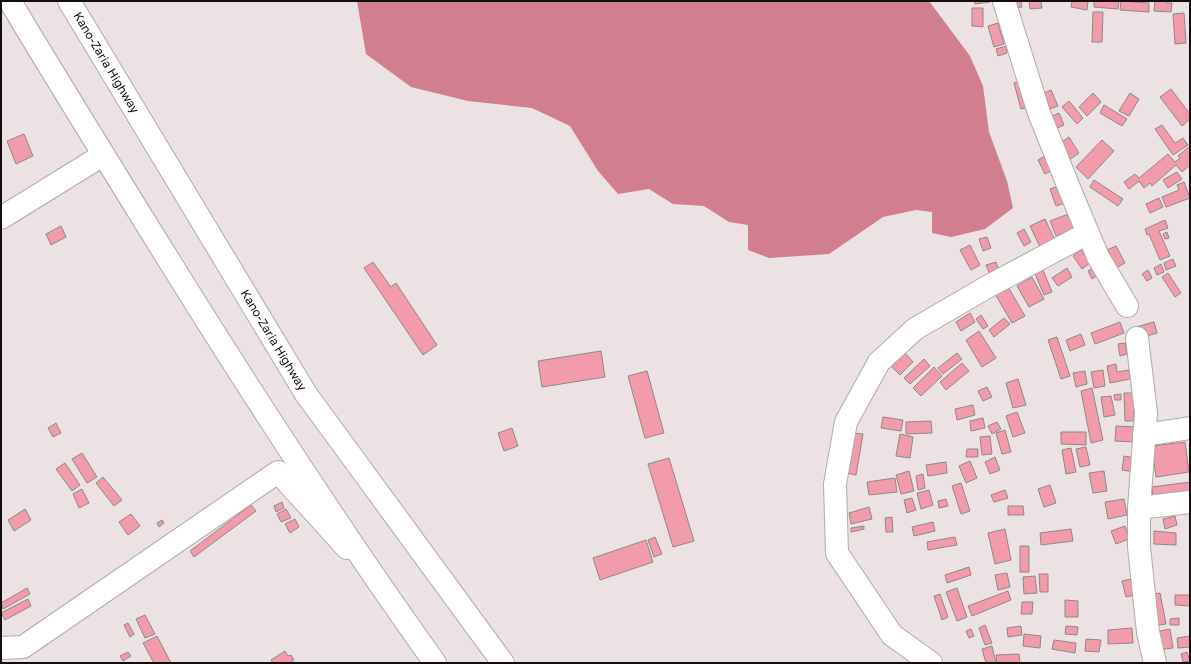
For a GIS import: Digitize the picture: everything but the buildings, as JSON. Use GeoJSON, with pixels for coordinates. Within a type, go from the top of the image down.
{"type":"FeatureCollection","features":[{"type":"Feature","properties":{"kind":"main road"},"geometry":{"type":"LineString","coordinates":[[10,1],[195,303],[376,580],[435,663]]}},
{"type":"Feature","properties":{"kind":"main road","name":"Kano-Zaria Highway"},"geometry":{"type":"LineString","coordinates":[[69,1],[108,68],[306,394],[503,663]]}},
{"type":"Feature","properties":{"kind":"main road"},"geometry":{"type":"LineString","coordinates":[[1004,1],[1039,114],[1098,258],[1126,306]]}},
{"type":"Feature","properties":{"kind":"main road"},"geometry":{"type":"LineString","coordinates":[[1,218],[103,155]]}},
{"type":"Feature","properties":{"kind":"main road"},"geometry":{"type":"LineString","coordinates":[[931,663],[892,635],[837,554],[835,484],[846,422],[879,362],[915,329],[987,287],[1088,233]]}},
{"type":"Feature","properties":{"kind":"main road"},"geometry":{"type":"LineString","coordinates":[[1137,338],[1146,413],[1139,508],[1139,547],[1148,632],[1155,663]]}},
{"type":"Feature","properties":{"kind":"main road"},"geometry":{"type":"LineString","coordinates":[[1144,435],[1190,428]]}},
{"type":"Feature","properties":{"kind":"main road"},"geometry":{"type":"LineString","coordinates":[[1,648],[23,647],[278,472],[376,580]]}},
{"type":"Feature","properties":{"kind":"main road"},"geometry":{"type":"LineString","coordinates":[[1139,508],[1190,502]]}},
{"type":"Feature","properties":{"kind":"shaded area"},"geometry":{"type":"Polygon","coordinates":[[[357,1],[929,1],[970,56],[983,86],[989,132],[1007,181],[1013,208],[985,229],[951,237],[932,233],[932,212],[916,210],[883,217],[829,254],[769,258],[748,250],[748,225],[729,222],[704,206],[673,204],[649,189],[618,194],[598,171],[570,126],[532,108],[468,101],[411,87],[366,54],[357,1]]]}}]}
